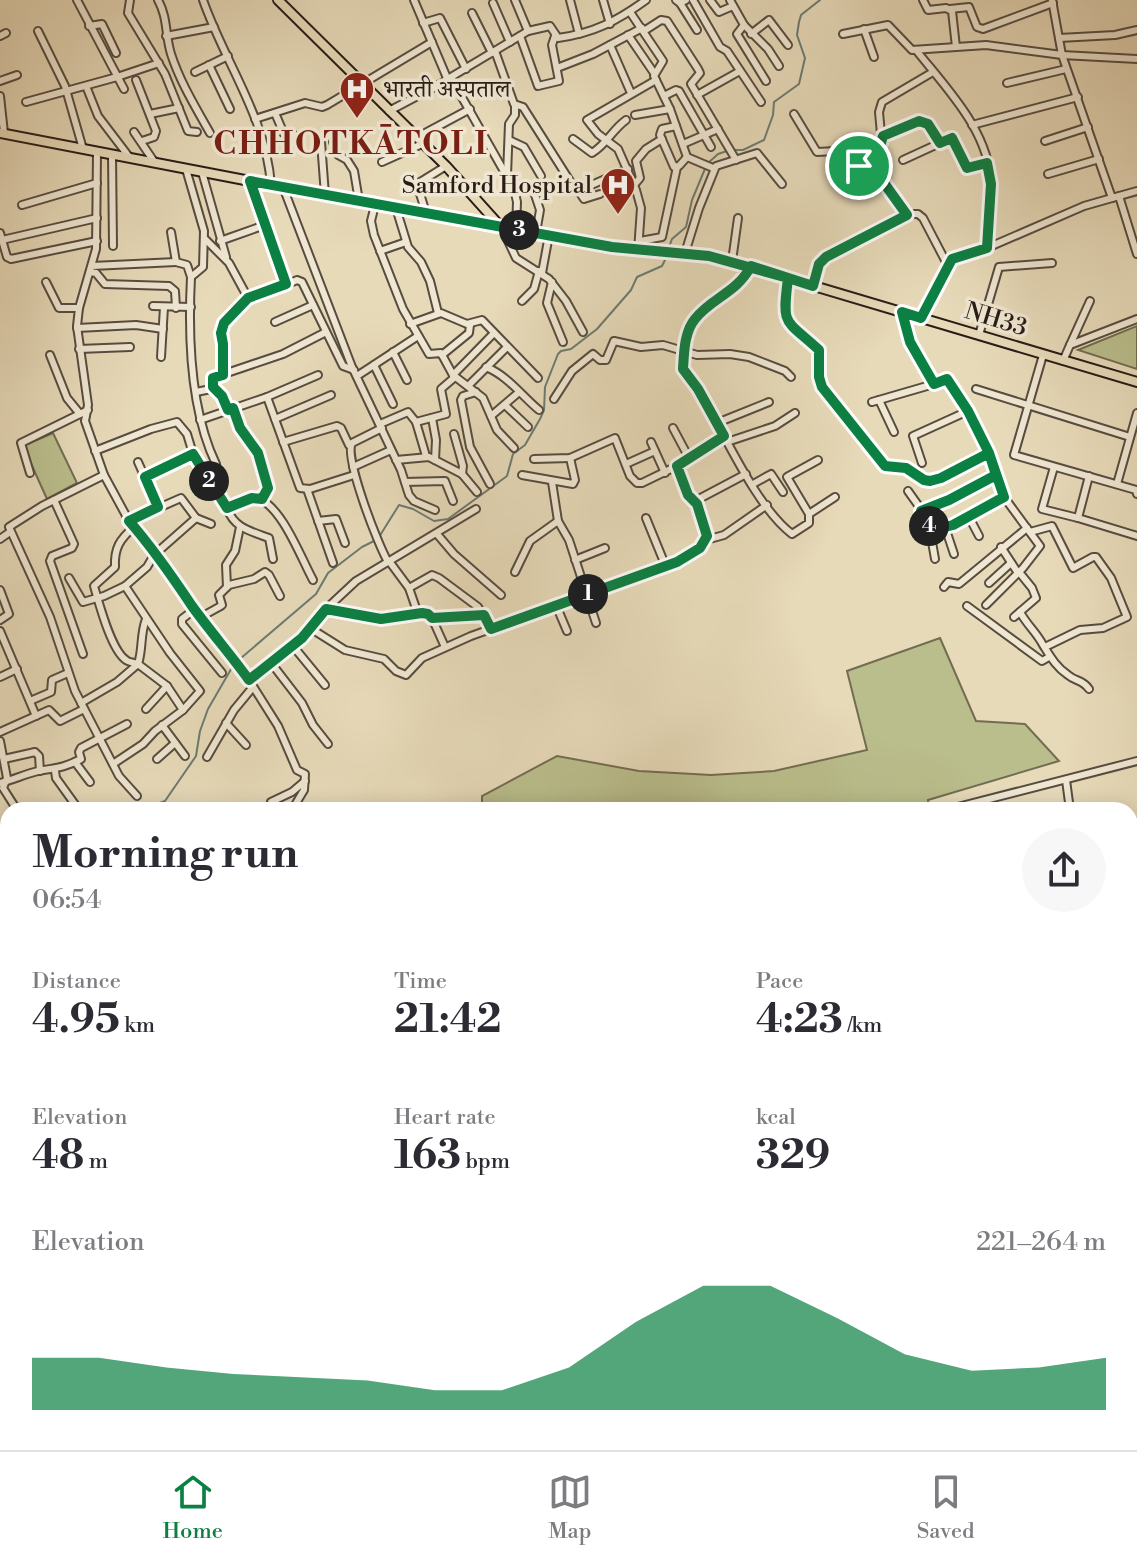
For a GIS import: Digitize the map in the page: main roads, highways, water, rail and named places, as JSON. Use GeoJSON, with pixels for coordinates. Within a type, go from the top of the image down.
{"type":"FeatureCollection","features":[{"type":"Feature","properties":{"kind":"main road"},"geometry":{"type":"LineString","coordinates":[[278,0],[446,166],[501,226]]}},
{"type":"Feature","properties":{"kind":"main road","name":"NH33"},"geometry":{"type":"LineString","coordinates":[[2,133],[426,214],[549,235],[639,246],[664,253],[685,253],[732,261],[1137,382]]}},
{"type":"Feature","properties":{"kind":"waterway"},"geometry":{"type":"LineString","coordinates":[[734,150],[743,150],[764,140],[774,102],[799,84],[805,58],[797,35],[799,22],[801,15],[820,0]]}},
{"type":"Feature","properties":{"kind":"waterway"},"geometry":{"type":"LineString","coordinates":[[668,250],[672,239],[686,227],[692,200],[707,164],[727,151]]}},
{"type":"Feature","properties":{"kind":"waterway"},"geometry":{"type":"LineString","coordinates":[[379,537],[399,505],[434,521],[448,519],[507,476],[513,454],[525,445],[544,410],[545,387],[558,354],[571,349],[597,329],[631,290],[637,277],[662,266],[667,256]]}},
{"type":"Feature","properties":{"kind":"waterway"},"geometry":{"type":"LineString","coordinates":[[162,802],[196,756],[208,709],[234,664],[316,594],[328,573],[374,541]]}},
{"type":"Feature","properties":{"kind":"place","name":"भारती अस्पताल"},"geometry":{"type":"Point","coordinates":[357,120]}},
{"type":"Feature","properties":{"kind":"place","name":"Samford Hospital"},"geometry":{"type":"Point","coordinates":[618,216]}},
{"type":"Feature","properties":{"kind":"district","name":"CHHOTKĀTOLI"},"geometry":{"type":"Point","coordinates":[351,143]}}]}
